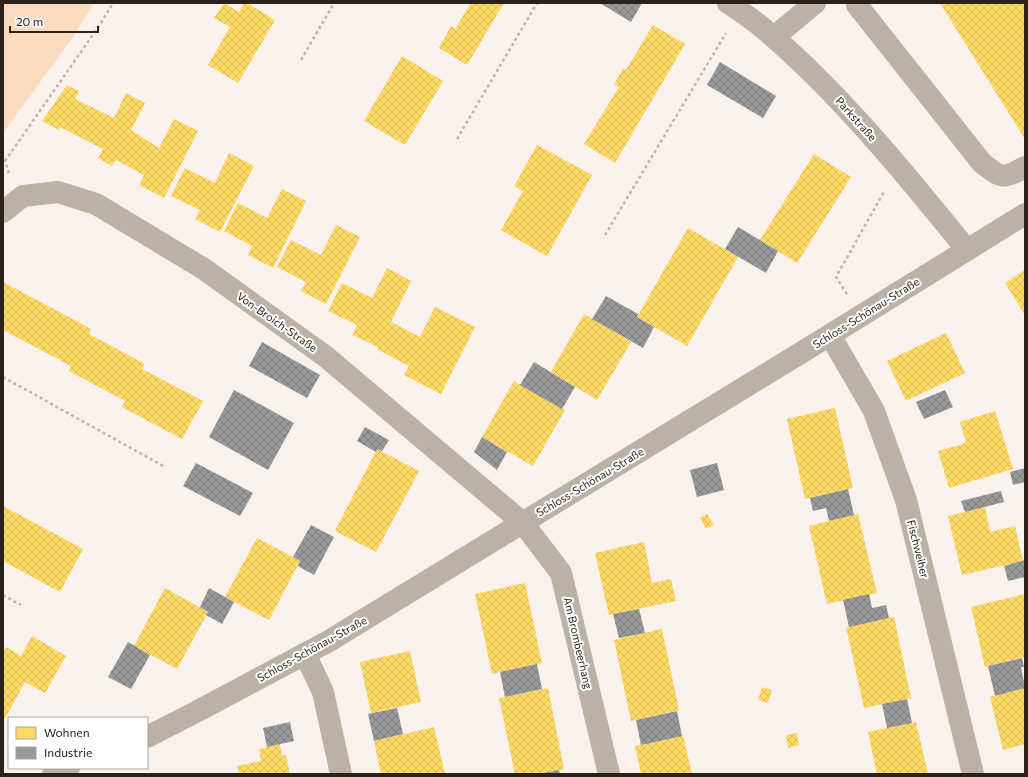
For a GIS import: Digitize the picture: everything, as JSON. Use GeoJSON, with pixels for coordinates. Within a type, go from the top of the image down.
{"type":"FeatureCollection","features":[{"type":"Feature","properties":{"kind":"street"},"geometry":{"type":"LineString","coordinates":[[774,36],[815,3]]}},
{"type":"Feature","properties":{"kind":"street"},"geometry":{"type":"LineString","coordinates":[[860,3],[857,5],[982,163],[996,174],[1008,176],[1025,167]]}},
{"type":"Feature","properties":{"kind":"street","name":"Parkstraße"},"geometry":{"type":"LineString","coordinates":[[734,6],[774,36],[828,88],[898,166],[967,250]]}},
{"type":"Feature","properties":{"kind":"street","name":"Von-Broich-Straße"},"geometry":{"type":"LineString","coordinates":[[3,212],[23,196],[58,192],[96,204],[204,270],[325,356],[523,523]]}},
{"type":"Feature","properties":{"kind":"street","name":"Schloss-Schönau-Straße"},"geometry":{"type":"LineString","coordinates":[[148,736],[306,654],[523,523],[1025,214]]}},
{"type":"Feature","properties":{"kind":"street","name":"Fischweiher"},"geometry":{"type":"LineString","coordinates":[[830,335],[874,411],[906,500],[973,774]]}},
{"type":"Feature","properties":{"kind":"street","name":"Am Brombeerhang"},"geometry":{"type":"LineString","coordinates":[[523,523],[561,573],[609,774]]}},
{"type":"Feature","properties":{"kind":"street"},"geometry":{"type":"LineString","coordinates":[[306,654],[323,692],[341,774]]}},
{"type":"Feature","properties":{"kind":"street"},"geometry":{"type":"LineString","coordinates":[[53,774],[66,769]]}},
{"type":"Feature","properties":{"kind":"path"},"geometry":{"type":"LineString","coordinates":[[5,161],[99,26],[113,3]]}},
{"type":"Feature","properties":{"kind":"path"},"geometry":{"type":"LineString","coordinates":[[301,60],[334,3]]}},
{"type":"Feature","properties":{"kind":"path"},"geometry":{"type":"LineString","coordinates":[[458,139],[537,3]]}},
{"type":"Feature","properties":{"kind":"path"},"geometry":{"type":"LineString","coordinates":[[605,235],[734,6]]}},
{"type":"Feature","properties":{"kind":"path"},"geometry":{"type":"LineString","coordinates":[[861,316],[836,277],[898,166]]}},
{"type":"Feature","properties":{"kind":"path"},"geometry":{"type":"LineString","coordinates":[[3,377],[165,467]]}},
{"type":"Feature","properties":{"kind":"path"},"geometry":{"type":"LineString","coordinates":[[3,595],[21,605]]}},
{"type":"Feature","properties":{"kind":"shaded area"},"geometry":{"type":"Polygon","coordinates":[[[3,3],[94,3],[71,40],[3,133],[3,3]]]}},
{"type":"Feature","properties":{"kind":"building: Wohnen"},"geometry":{"type":"Polygon","coordinates":[[[224,3],[239,12],[244,3],[247,3],[275,20],[238,83],[208,65],[230,27],[214,18],[224,3]]]}},
{"type":"Feature","properties":{"kind":"building: Wohnen"},"geometry":{"type":"Polygon","coordinates":[[[471,3],[504,3],[467,65],[439,48],[451,26],[455,29],[471,3]]]}},
{"type":"Feature","properties":{"kind":"building: Wohnen"},"geometry":{"type":"Polygon","coordinates":[[[940,3],[1025,3],[1025,139],[978,64],[940,3]]]}},
{"type":"Feature","properties":{"kind":"building: Wohnen"},"geometry":{"type":"Polygon","coordinates":[[[653,25],[685,44],[615,163],[584,144],[619,87],[614,85],[623,68],[626,70],[653,25]]]}},
{"type":"Feature","properties":{"kind":"building: Wohnen"},"geometry":{"type":"Polygon","coordinates":[[[402,56],[443,81],[405,145],[364,121],[402,56]]]}},
{"type":"Feature","properties":{"kind":"building: Wohnen"},"geometry":{"type":"Polygon","coordinates":[[[67,85],[79,91],[75,99],[114,118],[126,93],[145,103],[131,130],[159,148],[174,119],[198,131],[164,198],[139,185],[144,175],[116,160],[112,166],[98,158],[103,149],[60,127],[59,130],[42,121],[67,85]]]}},
{"type":"Feature","properties":{"kind":"building: Wohnen"},"geometry":{"type":"Polygon","coordinates":[[[537,145],[592,175],[547,256],[501,230],[523,191],[514,186],[537,145]]]}},
{"type":"Feature","properties":{"kind":"building: Wohnen"},"geometry":{"type":"Polygon","coordinates":[[[229,153],[254,166],[220,232],[195,219],[200,210],[171,196],[185,168],[215,183],[229,153]]]}},
{"type":"Feature","properties":{"kind":"building: Wohnen"},"geometry":{"type":"Polygon","coordinates":[[[814,154],[851,177],[797,263],[760,240],[814,154]]]}},
{"type":"Feature","properties":{"kind":"building: Wohnen"},"geometry":{"type":"Polygon","coordinates":[[[282,189],[306,201],[273,268],[248,255],[252,246],[224,231],[238,203],[267,218],[282,189]]]}},
{"type":"Feature","properties":{"kind":"building: Wohnen"},"geometry":{"type":"Polygon","coordinates":[[[336,225],[360,237],[326,304],[301,291],[306,282],[277,267],[291,240],[321,255],[336,225]]]}},
{"type":"Feature","properties":{"kind":"building: Wohnen"},"geometry":{"type":"Polygon","coordinates":[[[688,228],[738,257],[687,346],[637,317],[688,228]]]}},
{"type":"Feature","properties":{"kind":"building: Wohnen"},"geometry":{"type":"Polygon","coordinates":[[[387,268],[411,281],[391,322],[420,337],[435,307],[475,327],[441,394],[404,375],[409,366],[377,349],[378,347],[352,335],[357,325],[328,311],[342,283],[372,298],[387,268]]]}},
{"type":"Feature","properties":{"kind":"building: Wohnen"},"geometry":{"type":"Polygon","coordinates":[[[1025,270],[1025,315],[1005,283],[1025,270]]]}},
{"type":"Feature","properties":{"kind":"building: Wohnen"},"geometry":{"type":"Polygon","coordinates":[[[3,282],[91,329],[89,334],[145,364],[142,369],[203,401],[182,439],[122,407],[125,401],[69,371],[71,366],[3,330],[3,282]]]}},
{"type":"Feature","properties":{"kind":"building: Wohnen"},"geometry":{"type":"Polygon","coordinates":[[[584,314],[631,342],[597,400],[551,372],[584,314]]]}},
{"type":"Feature","properties":{"kind":"building: Wohnen"},"geometry":{"type":"Polygon","coordinates":[[[946,333],[965,373],[906,401],[887,361],[946,333]]]}},
{"type":"Feature","properties":{"kind":"building: Wohnen"},"geometry":{"type":"Polygon","coordinates":[[[514,381],[565,410],[533,466],[482,437],[514,381]]]}},
{"type":"Feature","properties":{"kind":"building: Wohnen"},"geometry":{"type":"Polygon","coordinates":[[[835,408],[853,488],[805,499],[787,419],[835,408]]]}},
{"type":"Feature","properties":{"kind":"building: Wohnen"},"geometry":{"type":"Polygon","coordinates":[[[995,411],[1013,469],[949,488],[938,451],[966,443],[960,422],[995,411]]]}},
{"type":"Feature","properties":{"kind":"building: Wohnen"},"geometry":{"type":"Polygon","coordinates":[[[377,449],[419,471],[376,552],[335,531],[377,449]]]}},
{"type":"Feature","properties":{"kind":"building: Wohnen"},"geometry":{"type":"Polygon","coordinates":[[[3,506],[83,549],[60,592],[3,561],[3,506]]]}},
{"type":"Feature","properties":{"kind":"building: Wohnen"},"geometry":{"type":"Polygon","coordinates":[[[985,507],[990,532],[1015,526],[1023,561],[962,575],[948,516],[985,507]]]}},
{"type":"Feature","properties":{"kind":"building: Wohnen"},"geometry":{"type":"Polygon","coordinates":[[[707,514],[714,525],[706,529],[700,518],[707,514]]]}},
{"type":"Feature","properties":{"kind":"building: Wohnen"},"geometry":{"type":"Polygon","coordinates":[[[858,514],[877,593],[827,604],[809,526],[858,514]]]}},
{"type":"Feature","properties":{"kind":"building: Wohnen"},"geometry":{"type":"Polygon","coordinates":[[[257,538],[300,561],[269,620],[225,597],[257,538]]]}},
{"type":"Feature","properties":{"kind":"building: Wohnen"},"geometry":{"type":"Polygon","coordinates":[[[644,542],[652,583],[671,579],[676,601],[609,615],[595,553],[644,542]]]}},
{"type":"Feature","properties":{"kind":"building: Wohnen"},"geometry":{"type":"Polygon","coordinates":[[[525,583],[542,663],[492,674],[475,594],[525,583]]]}},
{"type":"Feature","properties":{"kind":"building: Wohnen"},"geometry":{"type":"Polygon","coordinates":[[[165,588],[208,612],[177,669],[134,646],[165,588]]]}},
{"type":"Feature","properties":{"kind":"building: Wohnen"},"geometry":{"type":"Polygon","coordinates":[[[1025,594],[1025,657],[985,667],[971,607],[1025,594]]]}},
{"type":"Feature","properties":{"kind":"building: Wohnen"},"geometry":{"type":"Polygon","coordinates":[[[894,617],[911,698],[864,708],[846,627],[894,617]]]}},
{"type":"Feature","properties":{"kind":"building: Wohnen"},"geometry":{"type":"Polygon","coordinates":[[[662,629],[679,710],[631,721],[614,640],[662,629]]]}},
{"type":"Feature","properties":{"kind":"building: Wohnen"},"geometry":{"type":"Polygon","coordinates":[[[32,636],[66,656],[45,693],[25,682],[3,722],[3,652],[6,647],[21,656],[32,636]]]}},
{"type":"Feature","properties":{"kind":"building: Wohnen"},"geometry":{"type":"Polygon","coordinates":[[[410,651],[421,702],[371,713],[360,662],[410,651]]]}},
{"type":"Feature","properties":{"kind":"building: Wohnen"},"geometry":{"type":"Polygon","coordinates":[[[762,687],[772,690],[768,703],[758,700],[762,687]]]}},
{"type":"Feature","properties":{"kind":"building: Wohnen"},"geometry":{"type":"Polygon","coordinates":[[[548,688],[564,769],[540,774],[515,774],[499,698],[548,688]]]}},
{"type":"Feature","properties":{"kind":"building: Wohnen"},"geometry":{"type":"Polygon","coordinates":[[[1025,688],[1025,744],[1003,750],[990,697],[1025,688]]]}},
{"type":"Feature","properties":{"kind":"building: Wohnen"},"geometry":{"type":"Polygon","coordinates":[[[916,722],[928,774],[877,774],[868,732],[916,722]]]}},
{"type":"Feature","properties":{"kind":"building: Wohnen"},"geometry":{"type":"Polygon","coordinates":[[[434,727],[445,774],[381,774],[374,741],[434,727]]]}},
{"type":"Feature","properties":{"kind":"building: Wohnen"},"geometry":{"type":"Polygon","coordinates":[[[797,733],[799,745],[788,748],[786,735],[797,733]]]}},
{"type":"Feature","properties":{"kind":"building: Wohnen"},"geometry":{"type":"Polygon","coordinates":[[[683,735],[692,774],[641,774],[635,746],[683,735]]]}},
{"type":"Feature","properties":{"kind":"building: Wohnen"},"geometry":{"type":"Polygon","coordinates":[[[280,744],[282,756],[286,755],[290,774],[239,774],[237,766],[261,761],[259,749],[280,744]]]}},
{"type":"Feature","properties":{"kind":"building: Industrie"},"geometry":{"type":"Polygon","coordinates":[[[600,3],[642,3],[631,22],[600,3]]]}},
{"type":"Feature","properties":{"kind":"building: Industrie"},"geometry":{"type":"Polygon","coordinates":[[[720,62],[776,96],[763,118],[707,85],[720,62]]]}},
{"type":"Feature","properties":{"kind":"building: Industrie"},"geometry":{"type":"Polygon","coordinates":[[[738,227],[778,251],[766,273],[725,249],[738,227]]]}},
{"type":"Feature","properties":{"kind":"building: Industrie"},"geometry":{"type":"Polygon","coordinates":[[[606,296],[638,314],[637,317],[654,327],[643,348],[592,319],[606,296]]]}},
{"type":"Feature","properties":{"kind":"building: Industrie"},"geometry":{"type":"Polygon","coordinates":[[[262,342],[320,375],[307,398],[249,366],[262,342]]]}},
{"type":"Feature","properties":{"kind":"building: Industrie"},"geometry":{"type":"Polygon","coordinates":[[[534,362],[575,387],[562,409],[520,385],[534,362]]]}},
{"type":"Feature","properties":{"kind":"building: Industrie"},"geometry":{"type":"Polygon","coordinates":[[[234,390],[294,423],[268,470],[209,437],[234,390]]]}},
{"type":"Feature","properties":{"kind":"building: Industrie"},"geometry":{"type":"Polygon","coordinates":[[[945,390],[953,407],[924,419],[916,402],[945,390]]]}},
{"type":"Feature","properties":{"kind":"building: Industrie"},"geometry":{"type":"Polygon","coordinates":[[[365,427],[389,440],[382,451],[377,449],[376,452],[357,441],[365,427]]]}},
{"type":"Feature","properties":{"kind":"building: Industrie"},"geometry":{"type":"Polygon","coordinates":[[[482,437],[507,452],[497,470],[474,452],[482,437]]]}},
{"type":"Feature","properties":{"kind":"building: Industrie"},"geometry":{"type":"Polygon","coordinates":[[[196,463],[253,493],[240,516],[183,486],[196,463]]]}},
{"type":"Feature","properties":{"kind":"building: Industrie"},"geometry":{"type":"Polygon","coordinates":[[[717,463],[724,490],[697,497],[690,470],[717,463]]]}},
{"type":"Feature","properties":{"kind":"building: Industrie"},"geometry":{"type":"Polygon","coordinates":[[[1025,468],[1025,482],[1013,485],[1010,472],[1025,468]]]}},
{"type":"Feature","properties":{"kind":"building: Industrie"},"geometry":{"type":"Polygon","coordinates":[[[848,489],[854,515],[829,521],[826,508],[813,511],[810,498],[848,489]]]}},
{"type":"Feature","properties":{"kind":"building: Industrie"},"geometry":{"type":"Polygon","coordinates":[[[1001,491],[1004,502],[965,512],[961,501],[1001,491]]]}},
{"type":"Feature","properties":{"kind":"building: Industrie"},"geometry":{"type":"Polygon","coordinates":[[[311,525],[334,537],[314,575],[298,566],[300,561],[293,557],[311,525]]]}},
{"type":"Feature","properties":{"kind":"building: Industrie"},"geometry":{"type":"Polygon","coordinates":[[[1025,560],[1025,577],[1008,581],[1004,566],[1025,560]]]}},
{"type":"Feature","properties":{"kind":"building: Industrie"},"geometry":{"type":"Polygon","coordinates":[[[209,588],[234,602],[222,624],[206,615],[208,612],[200,607],[209,588]]]}},
{"type":"Feature","properties":{"kind":"building: Industrie"},"geometry":{"type":"Polygon","coordinates":[[[869,594],[872,608],[886,605],[889,618],[849,627],[843,600],[869,594]]]}},
{"type":"Feature","properties":{"kind":"building: Industrie"},"geometry":{"type":"Polygon","coordinates":[[[639,609],[645,633],[619,638],[613,614],[639,609]]]}},
{"type":"Feature","properties":{"kind":"building: Industrie"},"geometry":{"type":"Polygon","coordinates":[[[128,642],[150,655],[131,689],[108,677],[128,642]]]}},
{"type":"Feature","properties":{"kind":"building: Industrie"},"geometry":{"type":"Polygon","coordinates":[[[1022,658],[1024,667],[1021,667],[1025,688],[995,696],[988,666],[1022,658]]]}},
{"type":"Feature","properties":{"kind":"building: Industrie"},"geometry":{"type":"Polygon","coordinates":[[[537,664],[542,689],[505,697],[500,672],[537,664]]]}},
{"type":"Feature","properties":{"kind":"building: Industrie"},"geometry":{"type":"Polygon","coordinates":[[[907,699],[912,723],[887,728],[882,704],[907,699]]]}},
{"type":"Feature","properties":{"kind":"building: Industrie"},"geometry":{"type":"Polygon","coordinates":[[[397,708],[403,734],[374,741],[368,714],[397,708]]]}},
{"type":"Feature","properties":{"kind":"building: Industrie"},"geometry":{"type":"Polygon","coordinates":[[[677,711],[682,736],[641,745],[636,720],[677,711]]]}},
{"type":"Feature","properties":{"kind":"building: Industrie"},"geometry":{"type":"Polygon","coordinates":[[[290,722],[294,741],[267,747],[263,728],[290,722]]]}},
{"type":"Feature","properties":{"kind":"building: Industrie"},"geometry":{"type":"Polygon","coordinates":[[[559,770],[560,774],[543,774],[543,773],[559,770]]]}}]}
